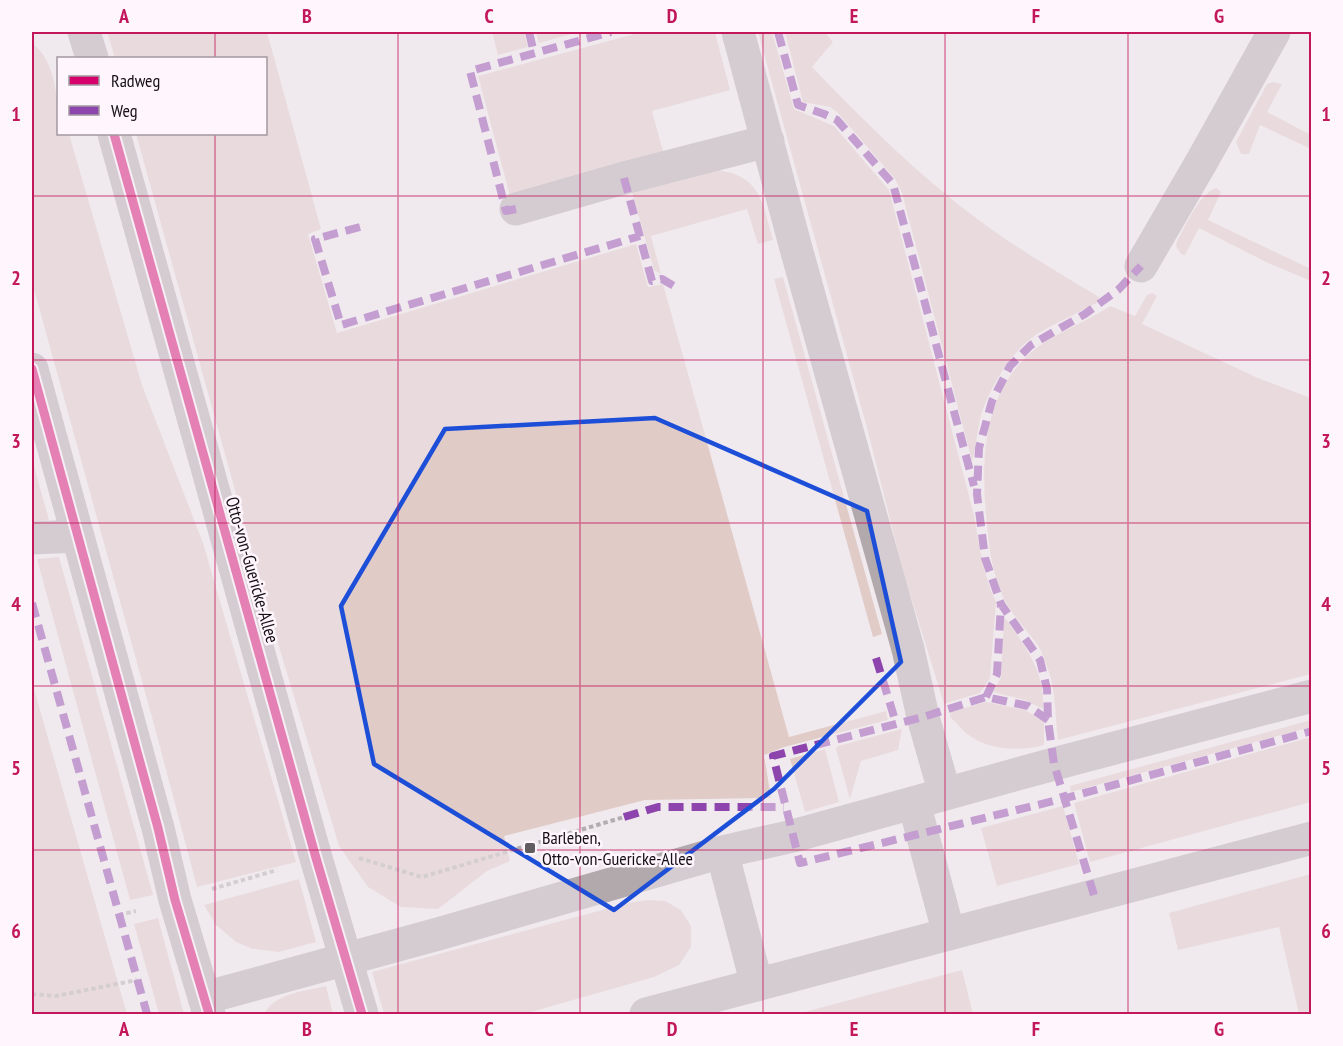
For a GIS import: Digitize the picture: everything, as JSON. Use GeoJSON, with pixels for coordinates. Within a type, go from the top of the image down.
{"type":"FeatureCollection","features":[{"type":"Feature","properties":{"kind":"street"},"geometry":{"type":"LineString","coordinates":[[84,32],[92,57]]}},
{"type":"Feature","properties":{"kind":"street"},"geometry":{"type":"LineString","coordinates":[[738,32],[908,649],[923,717],[929,799],[950,934]]}},
{"type":"Feature","properties":{"kind":"street"},"geometry":{"type":"LineString","coordinates":[[1141,266],[1203,161],[1274,32]]}},
{"type":"Feature","properties":{"kind":"street","name":"Otto-von-Guericke-Allee"},"geometry":{"type":"LineString","coordinates":[[114,135],[316,858],[362,1014]]}},
{"type":"Feature","properties":{"kind":"street"},"geometry":{"type":"LineString","coordinates":[[516,209],[768,141]]}},
{"type":"Feature","properties":{"kind":"street"},"geometry":{"type":"LineString","coordinates":[[32,369],[158,828],[175,900],[207,1006],[347,959],[722,852],[794,836],[1311,696]]}},
{"type":"Feature","properties":{"kind":"street"},"geometry":{"type":"LineString","coordinates":[[32,538],[78,536]]}},
{"type":"Feature","properties":{"kind":"street"},"geometry":{"type":"LineString","coordinates":[[646,1014],[1311,837]]}},
{"type":"Feature","properties":{"kind":"street"},"geometry":{"type":"LineString","coordinates":[[722,852],[757,985]]}},
{"type":"Feature","properties":{"kind":"path"},"geometry":{"type":"LineString","coordinates":[[119,915],[316,858],[341,853],[422,877],[624,817]]}},
{"type":"Feature","properties":{"kind":"path"},"geometry":{"type":"LineString","coordinates":[[32,994],[56,996],[137,980]]}},
{"type":"Feature","properties":{"kind":"highlighted area"},"geometry":{"type":"Polygon","coordinates":[[[655,418],[867,511],[901,662],[774,789],[614,910],[374,764],[341,606],[445,429],[655,418]]]}},
{"type":"Feature","properties":{"kind":"shaded area"},"geometry":{"type":"Polygon","coordinates":[[[107,32],[267,32],[321,229],[308,234],[337,333],[636,244],[648,287],[663,284],[789,737],[886,711],[888,720],[784,747],[764,755],[771,798],[645,800],[504,836],[510,861],[487,871],[438,909],[401,907],[368,887],[339,846],[273,627],[136,135],[267,135],[267,57],[115,57],[107,32]]]}},
{"type":"Feature","properties":{"kind":"shaded area"},"geometry":{"type":"Polygon","coordinates":[[[492,32],[524,32],[528,47],[498,55],[492,32]]]}},
{"type":"Feature","properties":{"kind":"shaded area"},"geometry":{"type":"Polygon","coordinates":[[[536,32],[579,32],[539,43],[536,32]]]}},
{"type":"Feature","properties":{"kind":"shaded area"},"geometry":{"type":"Polygon","coordinates":[[[642,32],[715,32],[730,90],[652,111],[664,155],[510,196],[478,76],[642,32]]]}},
{"type":"Feature","properties":{"kind":"shaded area"},"geometry":{"type":"Polygon","coordinates":[[[758,32],[772,32],[794,109],[834,126],[889,190],[974,515],[985,570],[996,602],[990,678],[980,693],[944,704],[903,571],[867,428],[758,32]]]}},
{"type":"Feature","properties":{"kind":"shaded area"},"geometry":{"type":"Polygon","coordinates":[[[785,32],[825,32],[833,42],[812,67],[872,128],[957,204],[1024,251],[1099,297],[1098,302],[1037,334],[1011,359],[997,379],[982,412],[972,461],[902,193],[895,179],[837,112],[830,107],[803,102],[785,32]]]}},
{"type":"Feature","properties":{"kind":"shaded area"},"geometry":{"type":"Polygon","coordinates":[[[32,43],[41,51],[52,73],[57,97],[57,135],[69,135],[142,385],[203,543],[296,862],[197,887],[32,282],[32,43]]]}},
{"type":"Feature","properties":{"kind":"shaded area"},"geometry":{"type":"Polygon","coordinates":[[[1273,82],[1282,84],[1267,112],[1311,135],[1311,149],[1260,125],[1249,154],[1241,154],[1236,142],[1267,84],[1273,82]]]}},
{"type":"Feature","properties":{"kind":"shaded area"},"geometry":{"type":"Polygon","coordinates":[[[717,170],[732,173],[752,185],[762,203],[773,240],[758,244],[747,209],[651,236],[661,274],[654,270],[632,192],[717,170]]]}},
{"type":"Feature","properties":{"kind":"shaded area"},"geometry":{"type":"Polygon","coordinates":[[[1216,188],[1221,192],[1208,220],[1311,269],[1311,281],[1268,263],[1199,228],[1185,255],[1181,254],[1176,246],[1184,227],[1199,203],[1216,188]]]}},
{"type":"Feature","properties":{"kind":"shaded area"},"geometry":{"type":"Polygon","coordinates":[[[783,277],[882,634],[873,637],[774,279],[783,277]]]}},
{"type":"Feature","properties":{"kind":"shaded area"},"geometry":{"type":"Polygon","coordinates":[[[1153,293],[1157,296],[1142,324],[1258,378],[1311,398],[1311,674],[1058,740],[1053,688],[1049,672],[1039,647],[1004,599],[992,563],[984,480],[987,436],[992,414],[1010,375],[1034,350],[1044,342],[1110,306],[1135,316],[1147,295],[1153,293]]]}},
{"type":"Feature","properties":{"kind":"shaded area"},"geometry":{"type":"Polygon","coordinates":[[[32,459],[49,520],[32,522],[32,459]]]}},
{"type":"Feature","properties":{"kind":"shaded area"},"geometry":{"type":"Polygon","coordinates":[[[59,557],[153,895],[130,900],[37,559],[59,557]]]}},
{"type":"Feature","properties":{"kind":"shaded area"},"geometry":{"type":"Polygon","coordinates":[[[1004,619],[1033,661],[1041,683],[1043,709],[1025,700],[993,692],[1001,677],[1004,619]]]}},
{"type":"Feature","properties":{"kind":"shaded area"},"geometry":{"type":"Polygon","coordinates":[[[32,682],[127,1014],[32,1014],[32,682]]]}},
{"type":"Feature","properties":{"kind":"shaded area"},"geometry":{"type":"Polygon","coordinates":[[[986,702],[1025,710],[1044,721],[1044,745],[1014,749],[994,746],[967,734],[950,717],[951,712],[986,702]]]}},
{"type":"Feature","properties":{"kind":"shaded area"},"geometry":{"type":"Polygon","coordinates":[[[1311,720],[1311,727],[1071,792],[1070,786],[1311,720]]]}},
{"type":"Feature","properties":{"kind":"shaded area"},"geometry":{"type":"Polygon","coordinates":[[[902,729],[898,750],[861,761],[850,799],[836,749],[838,746],[902,729]]]}},
{"type":"Feature","properties":{"kind":"shaded area"},"geometry":{"type":"Polygon","coordinates":[[[1311,737],[1311,802],[1090,862],[1074,803],[1311,737]]]}},
{"type":"Feature","properties":{"kind":"shaded area"},"geometry":{"type":"Polygon","coordinates":[[[825,749],[839,802],[805,812],[790,759],[825,749]]]}},
{"type":"Feature","properties":{"kind":"shaded area"},"geometry":{"type":"Polygon","coordinates":[[[1063,806],[1079,864],[997,886],[981,828],[1063,806]]]}},
{"type":"Feature","properties":{"kind":"shaded area"},"geometry":{"type":"Polygon","coordinates":[[[1311,874],[1311,1014],[1299,1014],[1279,927],[1178,950],[1169,913],[1311,874]]]}},
{"type":"Feature","properties":{"kind":"shaded area"},"geometry":{"type":"Polygon","coordinates":[[[299,879],[316,942],[279,952],[253,949],[236,942],[216,925],[204,905],[299,879]]]}},
{"type":"Feature","properties":{"kind":"shaded area"},"geometry":{"type":"Polygon","coordinates":[[[647,900],[665,901],[681,910],[691,926],[691,947],[679,965],[654,977],[524,1014],[384,1014],[372,972],[628,903],[647,900]]]}},
{"type":"Feature","properties":{"kind":"shaded area"},"geometry":{"type":"Polygon","coordinates":[[[158,918],[184,1014],[159,1014],[134,924],[158,918]]]}},
{"type":"Feature","properties":{"kind":"shaded area"},"geometry":{"type":"Polygon","coordinates":[[[962,970],[973,1014],[797,1014],[962,970]]]}},
{"type":"Feature","properties":{"kind":"shaded area"},"geometry":{"type":"Polygon","coordinates":[[[326,986],[333,1014],[264,1014],[275,1001],[283,997],[326,986]]]}},
{"type":"Feature","properties":{"kind":"marked path"},"geometry":{"type":"LineString","coordinates":[[529,32],[534,53]]}},
{"type":"Feature","properties":{"kind":"marked path"},"geometry":{"type":"LineString","coordinates":[[516,209],[506,211],[470,71],[611,32]]}},
{"type":"Feature","properties":{"kind":"marked path"},"geometry":{"type":"LineString","coordinates":[[778,32],[798,105],[837,120],[893,184],[974,486]]}},
{"type":"Feature","properties":{"kind":"marked path"},"geometry":{"type":"LineString","coordinates":[[624,178],[652,281],[662,279],[674,286]]}},
{"type":"Feature","properties":{"kind":"marked path"},"geometry":{"type":"LineString","coordinates":[[360,227],[315,239],[341,325],[640,236]]}},
{"type":"Feature","properties":{"kind":"marked path"},"geometry":{"type":"LineString","coordinates":[[1094,895],[1054,764],[1048,720],[1047,689],[1040,660],[1001,604],[985,558],[977,494],[979,448],[992,401],[1010,366],[1031,345],[1085,314],[1118,290],[1141,266]]}},
{"type":"Feature","properties":{"kind":"marked path"},"geometry":{"type":"LineString","coordinates":[[32,603],[147,1014]]}},
{"type":"Feature","properties":{"kind":"marked path"},"geometry":{"type":"LineString","coordinates":[[986,697],[997,674],[1001,604]]}},
{"type":"Feature","properties":{"kind":"marked path"},"geometry":{"type":"LineString","coordinates":[[876,658],[896,723]]}},
{"type":"Feature","properties":{"kind":"marked path"},"geometry":{"type":"LineString","coordinates":[[1048,720],[1028,706],[986,697],[923,717],[773,756],[800,863],[1066,798],[1312,731]]}},
{"type":"Feature","properties":{"kind":"marked path"},"geometry":{"type":"LineString","coordinates":[[624,817],[658,807],[784,807]]}},
{"type":"Feature","properties":{"kind":"cycle path"},"geometry":{"type":"LineString","coordinates":[[114,135],[316,858],[362,1014]]}},
{"type":"Feature","properties":{"kind":"cycle path"},"geometry":{"type":"LineString","coordinates":[[32,369],[158,828],[175,900],[209,1014]]}},
{"type":"Feature","properties":{"kind":"place","name":"Barleben, Otto-von-Guericke-Allee"},"geometry":{"type":"Point","coordinates":[530,848]}}]}
